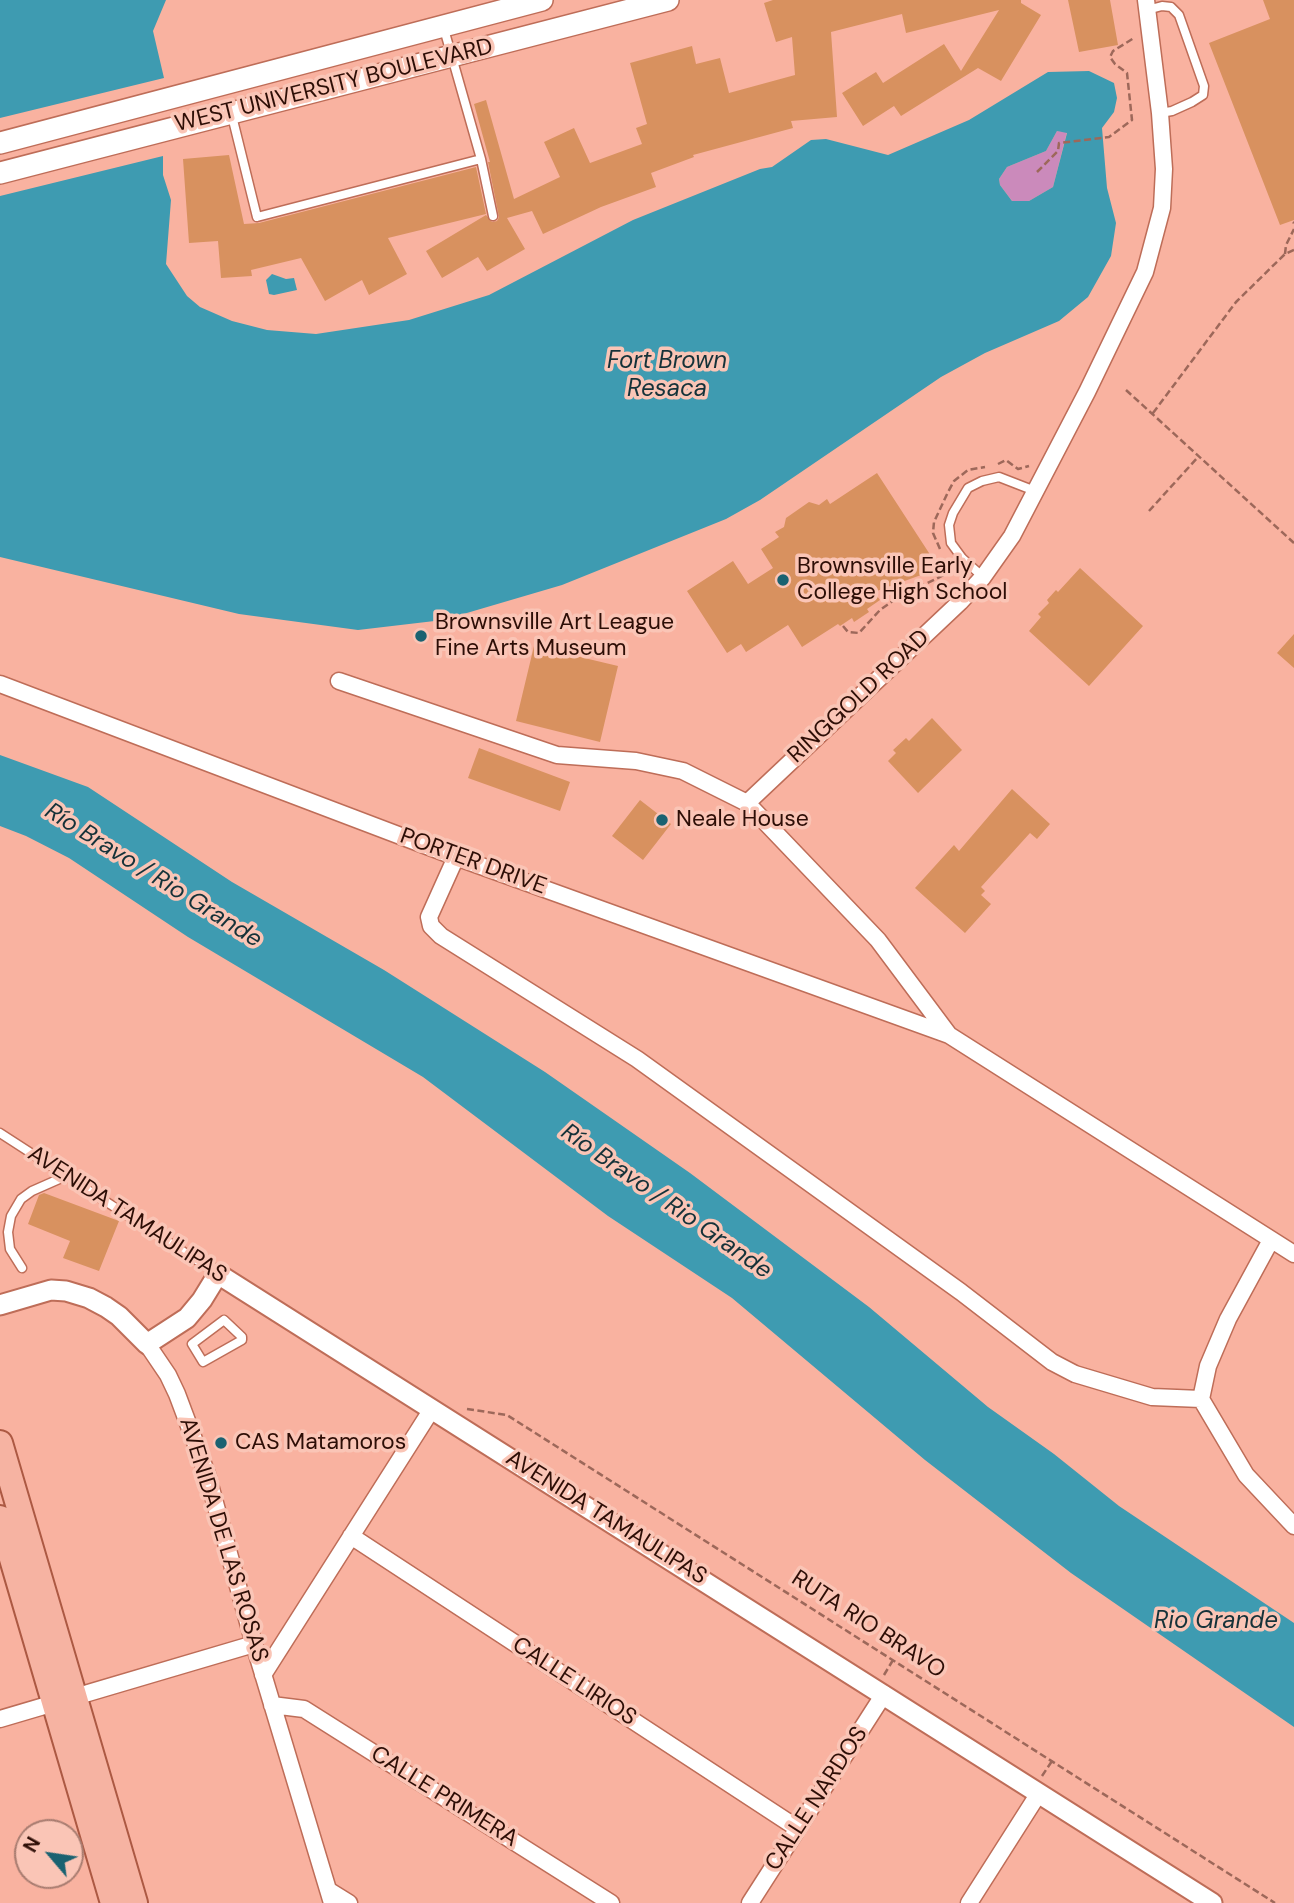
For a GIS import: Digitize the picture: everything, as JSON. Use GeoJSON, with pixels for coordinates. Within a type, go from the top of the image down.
{"type":"FeatureCollection","features":[{"type":"Feature","properties":{"kind":"main road","name":"WEST UNIVERSITY BOULEVARD"},"geometry":{"type":"LineString","coordinates":[[0,143],[542,0]]}},
{"type":"Feature","properties":{"kind":"main road","name":"WEST UNIVERSITY BOULEVARD"},"geometry":{"type":"LineString","coordinates":[[0,173],[668,0]]}},
{"type":"Feature","properties":{"kind":"main road"},"geometry":{"type":"LineString","coordinates":[[1,1449],[113,1903]]}},
{"type":"Feature","properties":{"kind":"main road"},"geometry":{"type":"LineString","coordinates":[[0,1518],[135,1903]]}},
{"type":"Feature","properties":{"kind":"street","name":"RINGGOLD ROAD"},"geometry":{"type":"LineString","coordinates":[[747,803],[960,602],[983,577],[1012,536],[1036,491],[1145,272],[1162,208],[1164,169],[1160,113],[1146,5]]}},
{"type":"Feature","properties":{"kind":"street"},"geometry":{"type":"LineString","coordinates":[[339,681],[557,755],[636,761],[683,771],[747,803],[878,940],[949,1035],[1293,1252]]}},
{"type":"Feature","properties":{"kind":"street","name":"PORTER DRIVE"},"geometry":{"type":"LineString","coordinates":[[0,684],[456,857],[949,1035]]}},
{"type":"Feature","properties":{"kind":"street"},"geometry":{"type":"LineString","coordinates":[[456,857],[429,917],[431,926],[441,936],[637,1059],[961,1292],[1052,1362],[1075,1374],[1152,1397],[1201,1399]]}},
{"type":"Feature","properties":{"kind":"street"},"geometry":{"type":"LineString","coordinates":[[1271,1240],[1228,1319],[1208,1366],[1201,1399],[1246,1475],[1294,1525]]}},
{"type":"Feature","properties":{"kind":"street"},"geometry":{"type":"LineString","coordinates":[[147,1344],[187,1318],[218,1274]]}},
{"type":"Feature","properties":{"kind":"street","name":"AVENIDA TAMAULIPAS"},"geometry":{"type":"LineString","coordinates":[[218,1274],[1212,1903]]}},
{"type":"Feature","properties":{"kind":"street","name":"AVENIDA DE LAS ROSAS"},"geometry":{"type":"LineString","coordinates":[[0,1305],[51,1290],[66,1291],[89,1298],[119,1316],[147,1344],[168,1375],[190,1423],[207,1474],[263,1675],[330,1896]]}},
{"type":"Feature","properties":{"kind":"street"},"geometry":{"type":"LineString","coordinates":[[263,1675],[432,1409]]}},
{"type":"Feature","properties":{"kind":"street","name":"CALLE LIRIOS"},"geometry":{"type":"LineString","coordinates":[[351,1536],[797,1828]]}},
{"type":"Feature","properties":{"kind":"street"},"geometry":{"type":"LineString","coordinates":[[0,1718],[254,1644]]}},
{"type":"Feature","properties":{"kind":"street","name":"CALLE NARDOS"},"geometry":{"type":"LineString","coordinates":[[750,1903],[884,1694]]}},
{"type":"Feature","properties":{"kind":"street","name":"CALLE PRIMERA"},"geometry":{"type":"LineString","coordinates":[[272,1705],[304,1709],[611,1903]]}},
{"type":"Feature","properties":{"kind":"street"},"geometry":{"type":"LineString","coordinates":[[969,1903],[1039,1793]]}},
{"type":"Feature","properties":{"kind":"street"},"geometry":{"type":"LineString","coordinates":[[330,1896],[349,1903]]}},
{"type":"Feature","properties":{"kind":"lane"},"geometry":{"type":"LineString","coordinates":[[1146,5],[1171,7],[1179,15],[1204,86],[1203,95],[1192,102],[1160,113]]}},
{"type":"Feature","properties":{"kind":"lane"},"geometry":{"type":"LineString","coordinates":[[444,26],[481,159],[493,216]]}},
{"type":"Feature","properties":{"kind":"lane"},"geometry":{"type":"LineString","coordinates":[[232,113],[257,216],[481,159]]}},
{"type":"Feature","properties":{"kind":"lane"},"geometry":{"type":"LineString","coordinates":[[983,577],[962,558],[951,543],[949,525],[968,488],[999,477],[1036,491]]}},
{"type":"Feature","properties":{"kind":"lane","name":"AVENIDA TAMAULIPAS"},"geometry":{"type":"LineString","coordinates":[[0,1133],[218,1274]]}},
{"type":"Feature","properties":{"kind":"lane"},"geometry":{"type":"LineString","coordinates":[[22,1268],[10,1249],[8,1233],[11,1216],[21,1199],[32,1191],[66,1176]]}},
{"type":"Feature","properties":{"kind":"lane"},"geometry":{"type":"LineString","coordinates":[[187,1318],[202,1335]]}},
{"type":"Feature","properties":{"kind":"lane"},"geometry":{"type":"LineString","coordinates":[[224,1320],[242,1337],[239,1342],[203,1362],[192,1346],[202,1335],[224,1320]]}},
{"type":"Feature","properties":{"kind":"path"},"geometry":{"type":"LineString","coordinates":[[1037,172],[1058,151],[1059,143],[1109,137],[1132,120],[1127,74],[1110,57],[1113,51],[1149,30]]}},
{"type":"Feature","properties":{"kind":"path"},"geometry":{"type":"LineString","coordinates":[[1285,254],[1286,245],[1294,229]]}},
{"type":"Feature","properties":{"kind":"path"},"geometry":{"type":"LineString","coordinates":[[1152,413],[1236,302],[1285,254],[1294,250]]}},
{"type":"Feature","properties":{"kind":"path"},"geometry":{"type":"LineString","coordinates":[[1126,390],[1294,543]]}},
{"type":"Feature","properties":{"kind":"path"},"geometry":{"type":"LineString","coordinates":[[1149,511],[1199,456]]}},
{"type":"Feature","properties":{"kind":"path"},"geometry":{"type":"LineString","coordinates":[[843,626],[848,632],[859,632],[880,610],[897,598],[954,570]]}},
{"type":"Feature","properties":{"kind":"path"},"geometry":{"type":"LineString","coordinates":[[892,583],[897,598]]}},
{"type":"Feature","properties":{"kind":"path"},"geometry":{"type":"LineString","coordinates":[[877,604],[880,610]]}},
{"type":"Feature","properties":{"kind":"path","name":"RUTA RIO BRAVO"},"geometry":{"type":"LineString","coordinates":[[467,1409],[507,1415],[1275,1903]]}},
{"type":"Feature","properties":{"kind":"shaded area"},"geometry":{"type":"Polygon","coordinates":[[[1057,131],[1067,132],[1053,187],[1029,201],[1013,202],[1000,185],[999,179],[1007,167],[1046,151],[1057,131]]]}},
{"type":"Feature","properties":{"kind":"water"},"geometry":{"type":"Polygon","coordinates":[[[0,0],[166,0],[153,31],[164,78],[0,118],[0,0]]]}},
{"type":"Feature","properties":{"kind":"water","name":"Fort Brown Resaca"},"geometry":{"type":"Polygon","coordinates":[[[1089,71],[1114,83],[1117,98],[1114,112],[1102,128],[1107,188],[1116,223],[1111,256],[1088,297],[1059,321],[985,353],[941,377],[760,500],[726,519],[562,585],[443,620],[358,630],[239,614],[0,557],[0,196],[163,156],[163,175],[171,200],[166,264],[187,296],[200,307],[232,321],[267,330],[316,334],[409,320],[489,295],[633,220],[760,169],[772,167],[811,140],[826,139],[888,155],[969,120],[1048,72],[1089,71]],[[1057,131],[1046,151],[1007,167],[999,179],[1000,185],[1012,201],[1029,201],[1053,187],[1067,133],[1057,131]]]}},
{"type":"Feature","properties":{"kind":"water"},"geometry":{"type":"Polygon","coordinates":[[[272,274],[286,279],[294,278],[297,290],[269,294],[266,280],[272,274]]]}},
{"type":"Feature","properties":{"kind":"water","name":"Rio Grande"},"geometry":{"type":"Polygon","coordinates":[[[0,755],[88,787],[232,882],[384,970],[545,1072],[690,1173],[869,1307],[988,1407],[1054,1454],[1119,1506],[1294,1623],[1294,1727],[1071,1573],[925,1460],[732,1298],[608,1216],[423,1077],[188,937],[69,858],[0,826],[0,755]]]}},
{"type":"Feature","properties":{"kind":"building"},"geometry":{"type":"Polygon","coordinates":[[[773,0],[1021,0],[1021,3],[1041,15],[1001,81],[978,68],[901,116],[894,106],[863,126],[842,93],[876,72],[883,83],[944,44],[961,71],[999,10],[906,33],[902,14],[831,32],[837,117],[791,121],[793,128],[693,155],[694,157],[651,173],[656,187],[601,207],[543,234],[532,211],[507,218],[525,249],[487,271],[478,257],[442,278],[426,251],[486,215],[492,222],[499,217],[490,162],[474,104],[486,100],[514,199],[560,177],[544,142],[574,128],[590,163],[642,144],[636,128],[647,124],[630,63],[692,46],[696,64],[720,58],[729,93],[795,75],[792,37],[776,42],[764,3],[773,0]]]}},
{"type":"Feature","properties":{"kind":"building"},"geometry":{"type":"Polygon","coordinates":[[[1068,0],[1110,0],[1118,45],[1079,52],[1068,0]]]}},
{"type":"Feature","properties":{"kind":"building"},"geometry":{"type":"Polygon","coordinates":[[[1263,0],[1294,0],[1294,220],[1280,225],[1209,43],[1270,19],[1263,0]]]}},
{"type":"Feature","properties":{"kind":"building"},"geometry":{"type":"Polygon","coordinates":[[[229,155],[244,224],[259,223],[476,167],[486,214],[388,238],[407,274],[369,295],[362,280],[325,301],[301,258],[251,270],[252,276],[221,278],[218,241],[189,243],[183,159],[229,155]]]}},
{"type":"Feature","properties":{"kind":"building"},"geometry":{"type":"Polygon","coordinates":[[[877,473],[929,553],[935,570],[874,592],[880,600],[867,609],[869,612],[854,622],[852,618],[840,626],[838,624],[802,647],[788,625],[746,652],[741,644],[727,653],[687,591],[733,561],[748,584],[773,568],[761,549],[779,537],[775,532],[784,527],[786,518],[809,502],[819,505],[827,499],[830,504],[877,473]]]}},
{"type":"Feature","properties":{"kind":"building"},"geometry":{"type":"Polygon","coordinates":[[[1080,568],[1143,626],[1089,686],[1029,631],[1041,617],[1038,614],[1049,603],[1047,600],[1080,568]]]}},
{"type":"Feature","properties":{"kind":"building"},"geometry":{"type":"Polygon","coordinates":[[[1294,634],[1294,668],[1277,653],[1294,634]]]}},
{"type":"Feature","properties":{"kind":"building"},"geometry":{"type":"Polygon","coordinates":[[[534,646],[618,666],[600,742],[516,721],[534,646]]]}},
{"type":"Feature","properties":{"kind":"building"},"geometry":{"type":"Polygon","coordinates":[[[932,718],[962,750],[918,793],[888,761],[896,753],[893,750],[906,738],[909,741],[932,718]]]}},
{"type":"Feature","properties":{"kind":"building"},"geometry":{"type":"Polygon","coordinates":[[[479,748],[570,782],[560,811],[468,778],[479,748]]]}},
{"type":"Feature","properties":{"kind":"building"},"geometry":{"type":"Polygon","coordinates":[[[1012,789],[1050,824],[1037,839],[1030,833],[981,887],[985,891],[981,895],[991,904],[965,933],[915,888],[954,845],[959,851],[1012,789]]]}},
{"type":"Feature","properties":{"kind":"building"},"geometry":{"type":"Polygon","coordinates":[[[640,800],[671,824],[643,860],[612,836],[640,800]]]}},
{"type":"Feature","properties":{"kind":"building"},"geometry":{"type":"Polygon","coordinates":[[[44,1193],[119,1221],[99,1271],[63,1258],[70,1241],[28,1224],[39,1195],[44,1193]]]}},
{"type":"Feature","properties":{"kind":"place","name":"Brownsville Early College High School"},"geometry":{"type":"Point","coordinates":[783,580]}},
{"type":"Feature","properties":{"kind":"place","name":"Brownsville Art League Fine Arts Museum"},"geometry":{"type":"Point","coordinates":[421,636]}},
{"type":"Feature","properties":{"kind":"place","name":"Neale House"},"geometry":{"type":"Point","coordinates":[662,820]}},
{"type":"Feature","properties":{"kind":"place","name":"CAS Matamoros"},"geometry":{"type":"Point","coordinates":[221,1443]}},
{"type":"Feature","properties":{"kind":"water label","name":"Río Bravo / Rio Grande"},"geometry":{"type":"Point","coordinates":[153,876]}},
{"type":"Feature","properties":{"kind":"water label","name":"Río Bravo / Rio Grande"},"geometry":{"type":"Point","coordinates":[666,1202]}}]}
